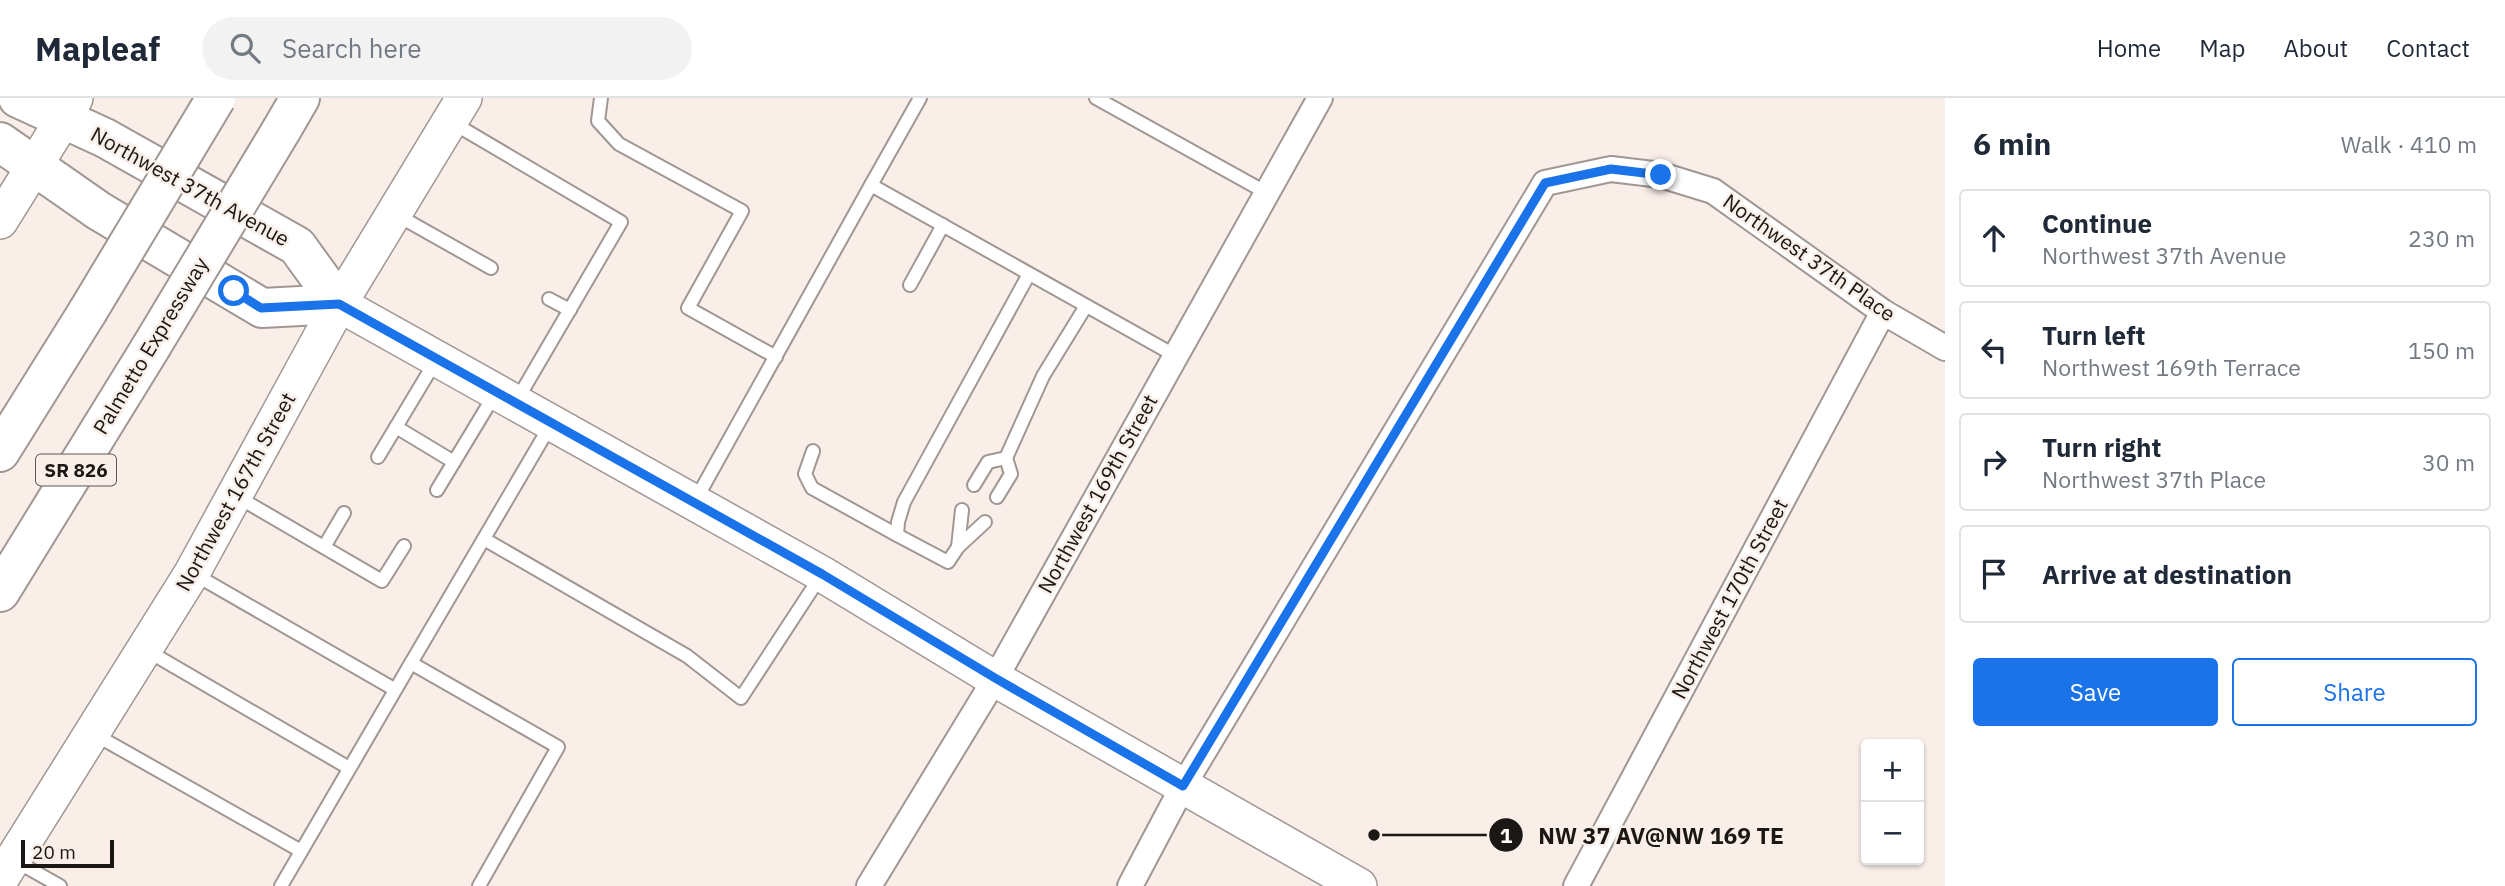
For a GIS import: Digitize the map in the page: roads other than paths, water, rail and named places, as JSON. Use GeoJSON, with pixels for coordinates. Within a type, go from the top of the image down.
{"type":"FeatureCollection","features":[{"type":"Feature","properties":{"kind":"main road","name":"Northwest 37th Avenue"},"geometry":{"type":"LineString","coordinates":[[18,98],[69,109],[124,149],[297,246],[339,304],[822,574],[995,678],[1359,886]]}},
{"type":"Feature","properties":{"kind":"main road"},"geometry":{"type":"LineString","coordinates":[[0,452],[216,98]]}},
{"type":"Feature","properties":{"kind":"main road"},"geometry":{"type":"LineString","coordinates":[[0,221],[69,109]]}},
{"type":"Feature","properties":{"kind":"main road","name":"Northwest 167th Street"},"geometry":{"type":"LineString","coordinates":[[6,870],[192,573],[339,304],[457,109]]}},
{"type":"Feature","properties":{"kind":"main road","name":"Palmetto Expressway"},"geometry":{"type":"LineString","coordinates":[[0,592],[151,348],[291,113]]}},
{"type":"Feature","properties":{"kind":"main road"},"geometry":{"type":"LineString","coordinates":[[0,142],[99,211],[261,308],[339,304]]}},
{"type":"Feature","properties":{"kind":"street","name":"Northwest 169th Street"},"geometry":{"type":"LineString","coordinates":[[869,886],[995,678],[1320,98]]}},
{"type":"Feature","properties":{"kind":"street","name":"Northwest 37th Place"},"geometry":{"type":"LineString","coordinates":[[1183,786],[1545,183],[1611,169],[1661,175],[1713,191],[1884,312],[1945,348]]}},
{"type":"Feature","properties":{"kind":"street","name":"Northwest 170th Street"},"geometry":{"type":"LineString","coordinates":[[1576,886],[1884,312]]}},
{"type":"Feature","properties":{"kind":"street"},"geometry":{"type":"LineString","coordinates":[[1130,886],[1183,786]]}},
{"type":"Feature","properties":{"kind":"lane"},"geometry":{"type":"LineString","coordinates":[[601,98],[598,121],[619,144],[742,211],[688,308],[776,357]]}},
{"type":"Feature","properties":{"kind":"lane"},"geometry":{"type":"LineString","coordinates":[[694,502],[920,98]]}},
{"type":"Feature","properties":{"kind":"lane"},"geometry":{"type":"LineString","coordinates":[[1096,98],[1267,193]]}},
{"type":"Feature","properties":{"kind":"lane"},"geometry":{"type":"LineString","coordinates":[[437,490],[454,462],[570,310],[621,222],[457,109]]}},
{"type":"Feature","properties":{"kind":"lane"},"geometry":{"type":"LineString","coordinates":[[871,186],[1176,356]]}},
{"type":"Feature","properties":{"kind":"lane"},"geometry":{"type":"LineString","coordinates":[[393,213],[491,268]]}},
{"type":"Feature","properties":{"kind":"lane"},"geometry":{"type":"LineString","coordinates":[[910,285],[943,225]]}},
{"type":"Feature","properties":{"kind":"lane"},"geometry":{"type":"LineString","coordinates":[[897,535],[904,502],[1029,274]]}},
{"type":"Feature","properties":{"kind":"lane"},"geometry":{"type":"LineString","coordinates":[[549,299],[570,310]]}},
{"type":"Feature","properties":{"kind":"lane"},"geometry":{"type":"LineString","coordinates":[[998,497],[1011,474],[1006,458],[1043,376],[1086,306]]}},
{"type":"Feature","properties":{"kind":"lane"},"geometry":{"type":"LineString","coordinates":[[378,457],[437,359]]}},
{"type":"Feature","properties":{"kind":"lane"},"geometry":{"type":"LineString","coordinates":[[281,886],[552,423]]}},
{"type":"Feature","properties":{"kind":"lane"},"geometry":{"type":"LineString","coordinates":[[396,427],[454,462]]}},
{"type":"Feature","properties":{"kind":"lane"},"geometry":{"type":"LineString","coordinates":[[813,451],[805,474],[812,488],[948,562],[958,547],[985,522]]}},
{"type":"Feature","properties":{"kind":"lane"},"geometry":{"type":"LineString","coordinates":[[974,485],[988,462],[1006,458]]}},
{"type":"Feature","properties":{"kind":"lane"},"geometry":{"type":"LineString","coordinates":[[236,496],[382,581],[404,546]]}},
{"type":"Feature","properties":{"kind":"lane"},"geometry":{"type":"LineString","coordinates":[[958,547],[962,510]]}},
{"type":"Feature","properties":{"kind":"lane"},"geometry":{"type":"LineString","coordinates":[[324,547],[344,513]]}},
{"type":"Feature","properties":{"kind":"lane"},"geometry":{"type":"LineString","coordinates":[[484,539],[687,656],[741,698],[822,574]]}},
{"type":"Feature","properties":{"kind":"lane"},"geometry":{"type":"LineString","coordinates":[[192,573],[394,689]]}},
{"type":"Feature","properties":{"kind":"lane"},"geometry":{"type":"LineString","coordinates":[[144,649],[349,768]]}},
{"type":"Feature","properties":{"kind":"lane"},"geometry":{"type":"LineString","coordinates":[[411,663],[558,747],[479,886]]}},
{"type":"Feature","properties":{"kind":"lane"},"geometry":{"type":"LineString","coordinates":[[92,733],[300,851]]}},
{"type":"Feature","properties":{"kind":"lane"},"geometry":{"type":"LineString","coordinates":[[6,870],[60,886]]}},
{"type":"Feature","properties":{"kind":"place","name":"NW 37 AV@NW 169 TE"},"geometry":{"type":"Point","coordinates":[1374,835]}}]}
